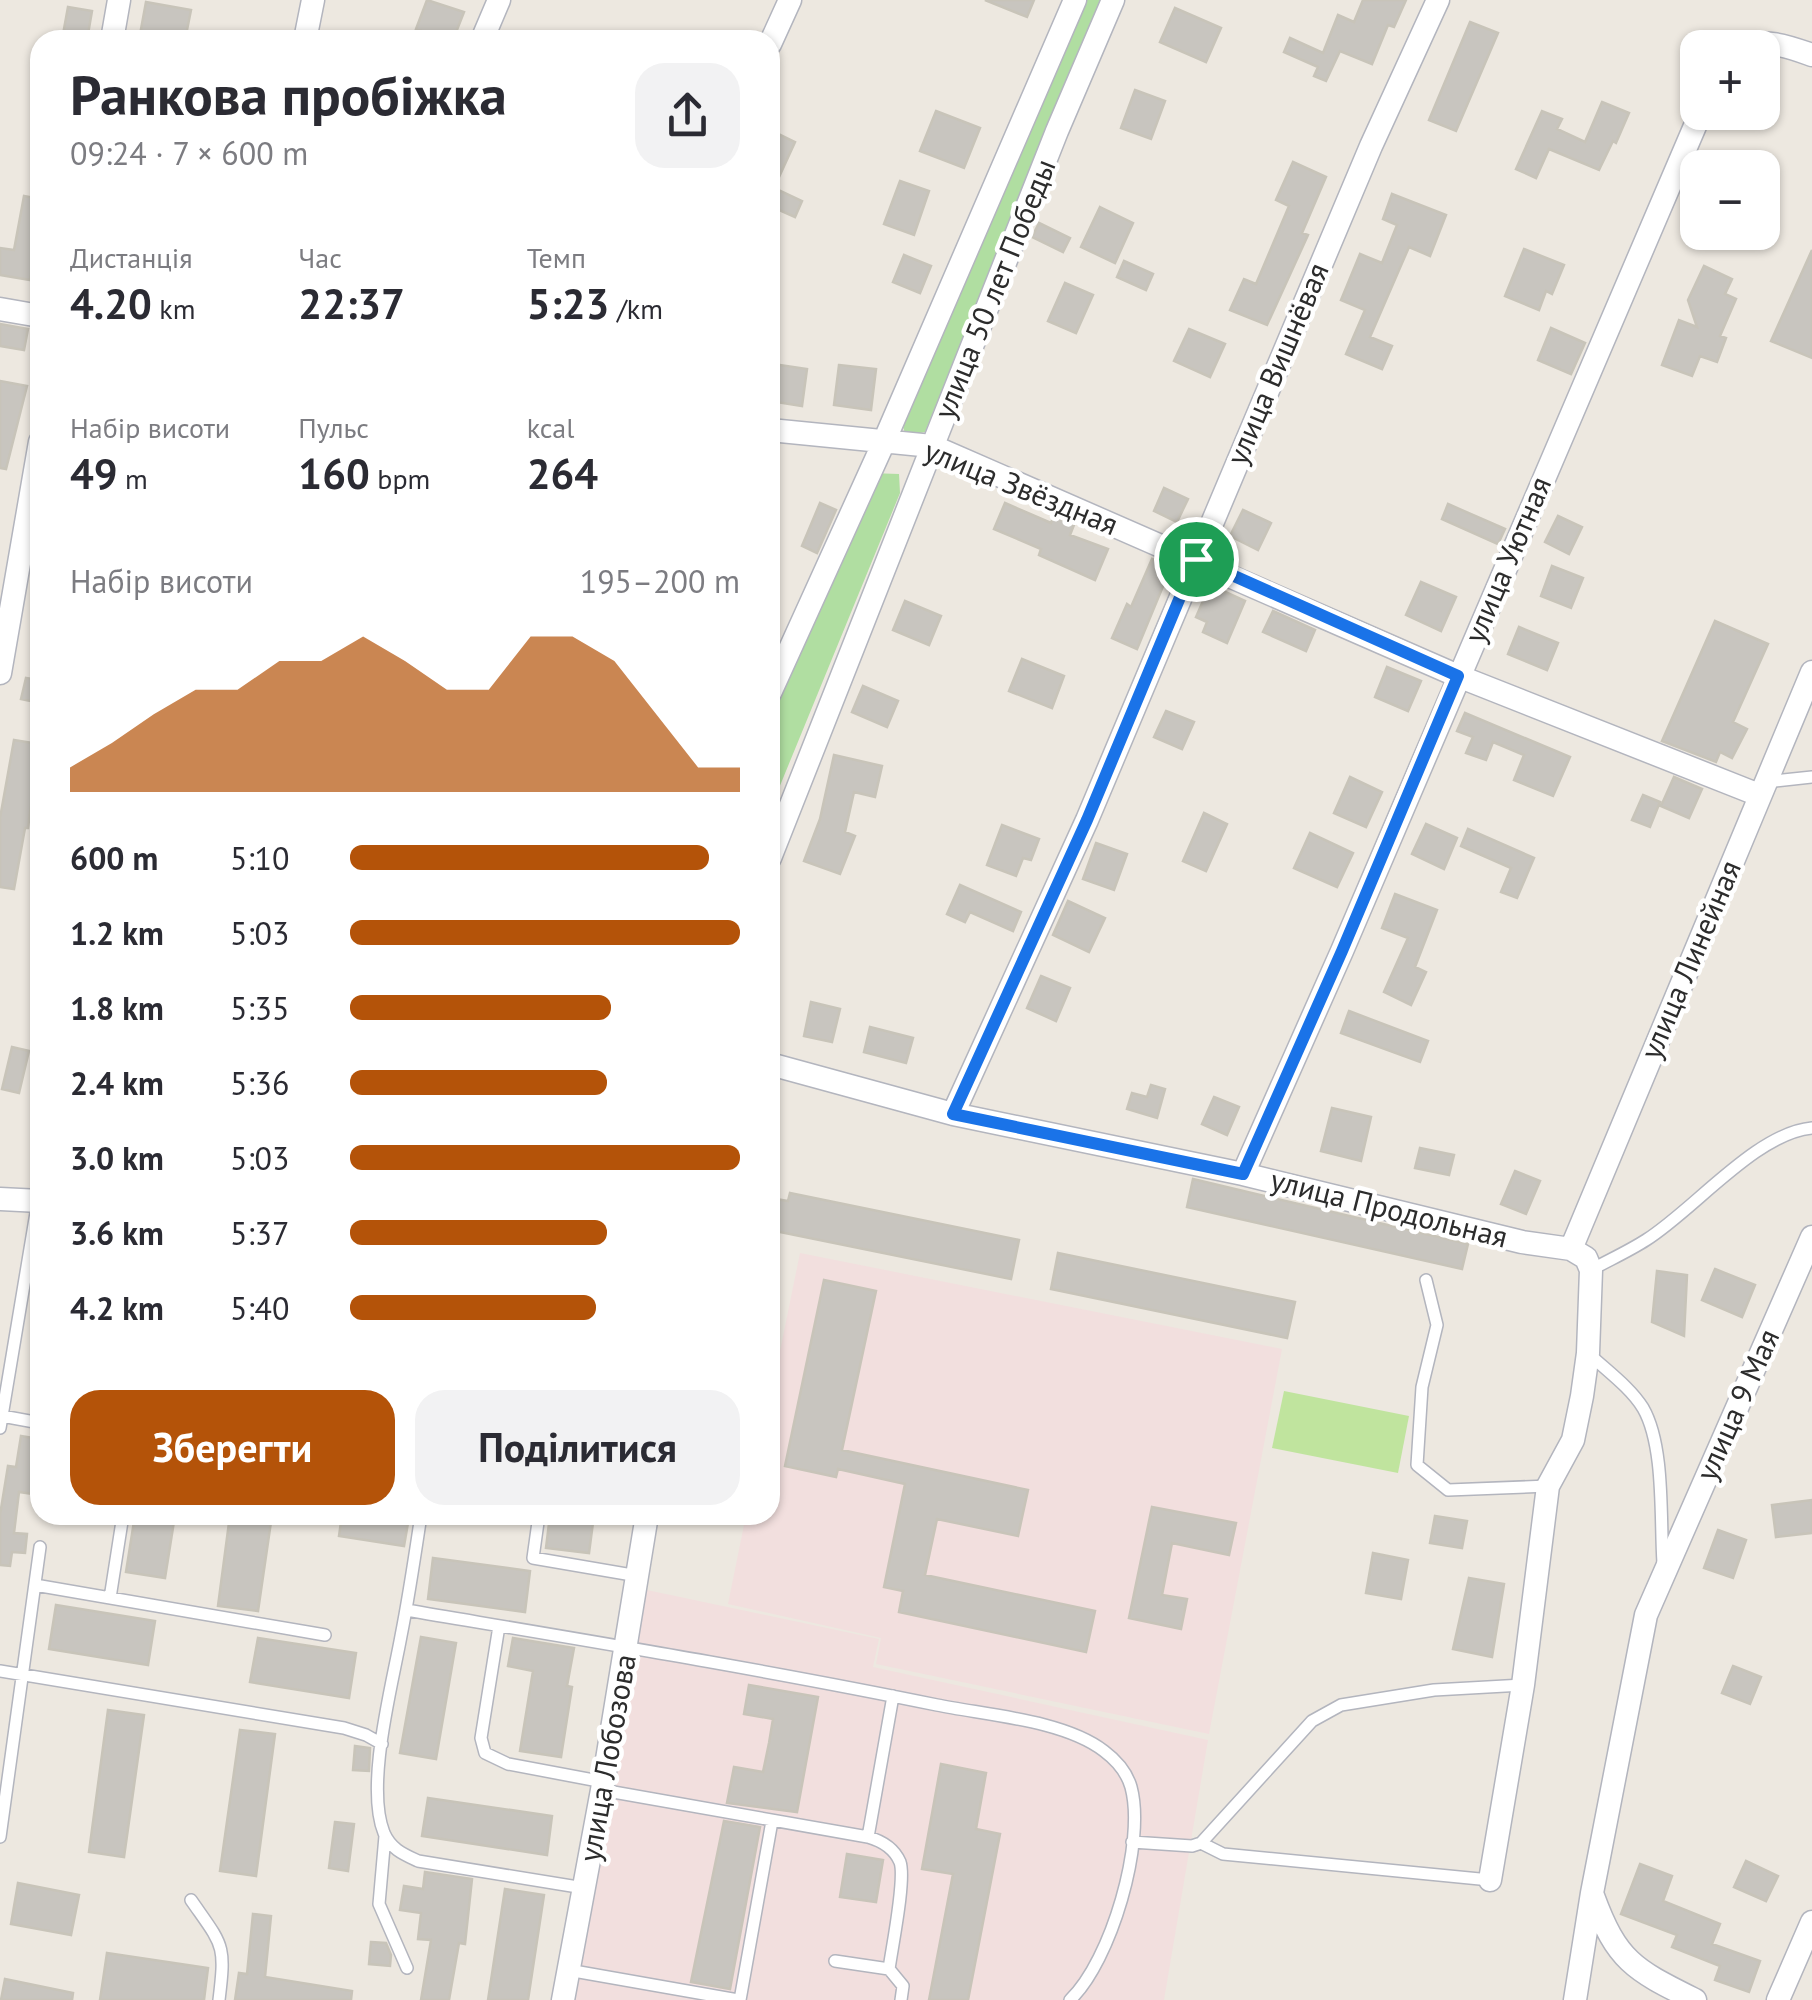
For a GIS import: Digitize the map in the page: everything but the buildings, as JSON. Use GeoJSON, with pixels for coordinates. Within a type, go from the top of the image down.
{"type":"FeatureCollection","features":[{"type":"Feature","properties":{"kind":"street"},"geometry":{"type":"LineString","coordinates":[[114,30],[119,0]]}},
{"type":"Feature","properties":{"kind":"street"},"geometry":{"type":"LineString","coordinates":[[307,30],[313,0]]}},
{"type":"Feature","properties":{"kind":"street"},"geometry":{"type":"LineString","coordinates":[[486,30],[499,0]]}},
{"type":"Feature","properties":{"kind":"street"},"geometry":{"type":"LineString","coordinates":[[776,30],[790,0]]}},
{"type":"Feature","properties":{"kind":"street"},"geometry":{"type":"LineString","coordinates":[[780,672],[1075,0]]}},
{"type":"Feature","properties":{"kind":"street","name":"улица 50 лет Победы"},"geometry":{"type":"LineString","coordinates":[[780,833],[1113,0]]}},
{"type":"Feature","properties":{"kind":"street","name":"улица Вишнёвая"},"geometry":{"type":"LineString","coordinates":[[953,1114],[1087,820],[1370,146],[1438,0]]}},
{"type":"Feature","properties":{"kind":"street"},"geometry":{"type":"LineString","coordinates":[[1780,45],[1812,56]]}},
{"type":"Feature","properties":{"kind":"street","name":"улица Уютная"},"geometry":{"type":"LineString","coordinates":[[1243,1174],[1693,130]]}},
{"type":"Feature","properties":{"kind":"street"},"geometry":{"type":"LineString","coordinates":[[0,309],[30,314]]}},
{"type":"Feature","properties":{"kind":"street","name":"улица Звёздная"},"geometry":{"type":"LineString","coordinates":[[780,431],[932,446],[1458,676],[1762,788]]}},
{"type":"Feature","properties":{"kind":"street"},"geometry":{"type":"LineString","coordinates":[[0,673],[30,500]]}},
{"type":"Feature","properties":{"kind":"street","name":"улица Линейная"},"geometry":{"type":"LineString","coordinates":[[1571,1249],[1812,672]]}},
{"type":"Feature","properties":{"kind":"street","name":"улица Продольная"},"geometry":{"type":"LineString","coordinates":[[780,1067],[953,1114],[1243,1174],[1522,1242],[1571,1249]]}},
{"type":"Feature","properties":{"kind":"street"},"geometry":{"type":"LineString","coordinates":[[0,1198],[30,1200]]}},
{"type":"Feature","properties":{"kind":"street","name":"улица 9 Мая"},"geometry":{"type":"LineString","coordinates":[[1575,2000],[1646,1614],[1812,1238]]}},
{"type":"Feature","properties":{"kind":"street"},"geometry":{"type":"LineString","coordinates":[[1490,1880],[1523,1685],[1548,1486],[1573,1440],[1588,1353],[1592,1270],[1586,1258],[1571,1249]]}},
{"type":"Feature","properties":{"kind":"street","name":"улица Лобозова"},"geometry":{"type":"LineString","coordinates":[[563,2000],[627,1648],[645,1525]]}},
{"type":"Feature","properties":{"kind":"street"},"geometry":{"type":"LineString","coordinates":[[1592,1893],[1606,1933],[1622,1956],[1644,1974],[1695,2000]]}},
{"type":"Feature","properties":{"kind":"street"},"geometry":{"type":"LineString","coordinates":[[1778,2000],[1812,1922]]}},
{"type":"Feature","properties":{"kind":"lane"},"geometry":{"type":"LineString","coordinates":[[1762,788],[1812,777]]}},
{"type":"Feature","properties":{"kind":"lane"},"geometry":{"type":"LineString","coordinates":[[1592,1270],[1646,1240],[1770,1142],[1801,1128],[1812,1128]]}},
{"type":"Feature","properties":{"kind":"lane"},"geometry":{"type":"LineString","coordinates":[[30,1253],[1,1422],[30,1423]]}},
{"type":"Feature","properties":{"kind":"lane"},"geometry":{"type":"LineString","coordinates":[[1426,1280],[1437,1325],[1422,1387],[1418,1465],[1448,1490],[1548,1486]]}},
{"type":"Feature","properties":{"kind":"lane"},"geometry":{"type":"LineString","coordinates":[[1588,1353],[1633,1396],[1651,1428],[1656,1449],[1663,1572]]}},
{"type":"Feature","properties":{"kind":"lane"},"geometry":{"type":"LineString","coordinates":[[110,1598],[121,1525]]}},
{"type":"Feature","properties":{"kind":"lane"},"geometry":{"type":"LineString","coordinates":[[420,1525],[382,1744],[379,1818],[385,1836],[397,1851],[418,1861],[585,1888]]}},
{"type":"Feature","properties":{"kind":"lane"},"geometry":{"type":"LineString","coordinates":[[538,1525],[533,1558],[638,1576]]}},
{"type":"Feature","properties":{"kind":"lane"},"geometry":{"type":"LineString","coordinates":[[0,1837],[40,1547]]}},
{"type":"Feature","properties":{"kind":"lane"},"geometry":{"type":"LineString","coordinates":[[36,1584],[325,1635]]}},
{"type":"Feature","properties":{"kind":"lane"},"geometry":{"type":"LineString","coordinates":[[406,1610],[893,1696],[1048,1727],[1101,1748],[1124,1772],[1130,1786],[1132,1842],[1120,1910],[1099,1960],[1070,2000]]}},
{"type":"Feature","properties":{"kind":"lane"},"geometry":{"type":"LineString","coordinates":[[499,1626],[481,1738],[485,1753],[508,1764],[603,1786],[868,1838],[888,1846],[896,1854],[902,1872],[889,1969]]}},
{"type":"Feature","properties":{"kind":"lane"},"geometry":{"type":"LineString","coordinates":[[0,1672],[344,1728],[382,1744]]}},
{"type":"Feature","properties":{"kind":"lane"},"geometry":{"type":"LineString","coordinates":[[1132,1842],[1192,1846],[1201,1843],[1312,1720],[1342,1705],[1434,1690],[1523,1685]]}},
{"type":"Feature","properties":{"kind":"lane"},"geometry":{"type":"LineString","coordinates":[[868,1838],[893,1696]]}},
{"type":"Feature","properties":{"kind":"lane"},"geometry":{"type":"LineString","coordinates":[[568,1970],[739,2000],[772,1821]]}},
{"type":"Feature","properties":{"kind":"lane"},"geometry":{"type":"LineString","coordinates":[[385,1836],[379,1904],[407,1968]]}},
{"type":"Feature","properties":{"kind":"lane"},"geometry":{"type":"LineString","coordinates":[[1201,1843],[1223,1854],[1490,1880]]}},
{"type":"Feature","properties":{"kind":"lane"},"geometry":{"type":"LineString","coordinates":[[191,1900],[221,1942],[224,1960],[219,2000]]}},
{"type":"Feature","properties":{"kind":"lane"},"geometry":{"type":"LineString","coordinates":[[835,1961],[889,1969],[902,1986],[901,2000]]}},
{"type":"Feature","properties":{"kind":"shaded area"},"geometry":{"type":"Polygon","coordinates":[[[800,1253],[1282,1349],[1209,1734],[876,1664],[881,1638],[728,1604],[744,1525],[780,1525],[780,1351],[800,1253]]]}},
{"type":"Feature","properties":{"kind":"shaded area"},"geometry":{"type":"Polygon","coordinates":[[[647,1590],[879,1639],[873,1667],[1208,1740],[1164,2000],[572,2000],[647,1590]]]}},
{"type":"Feature","properties":{"kind":"green space"},"geometry":{"type":"Polygon","coordinates":[[[1078,0],[1101,0],[925,432],[906,436],[901,421],[1078,0]]]}},
{"type":"Feature","properties":{"kind":"green space"},"geometry":{"type":"Polygon","coordinates":[[[870,473],[899,474],[900,493],[780,786],[780,684],[870,473]]]}},
{"type":"Feature","properties":{"kind":"green space"},"geometry":{"type":"Polygon","coordinates":[[[1284,1391],[1409,1416],[1398,1473],[1272,1448],[1284,1391]]]}},
{"type":"Feature","properties":{"kind":"route"},"geometry":{"type":"LineString","coordinates":[[1196,559],[1458,676],[1243,1174],[953,1114],[1087,820],[1196,559]]}}]}
